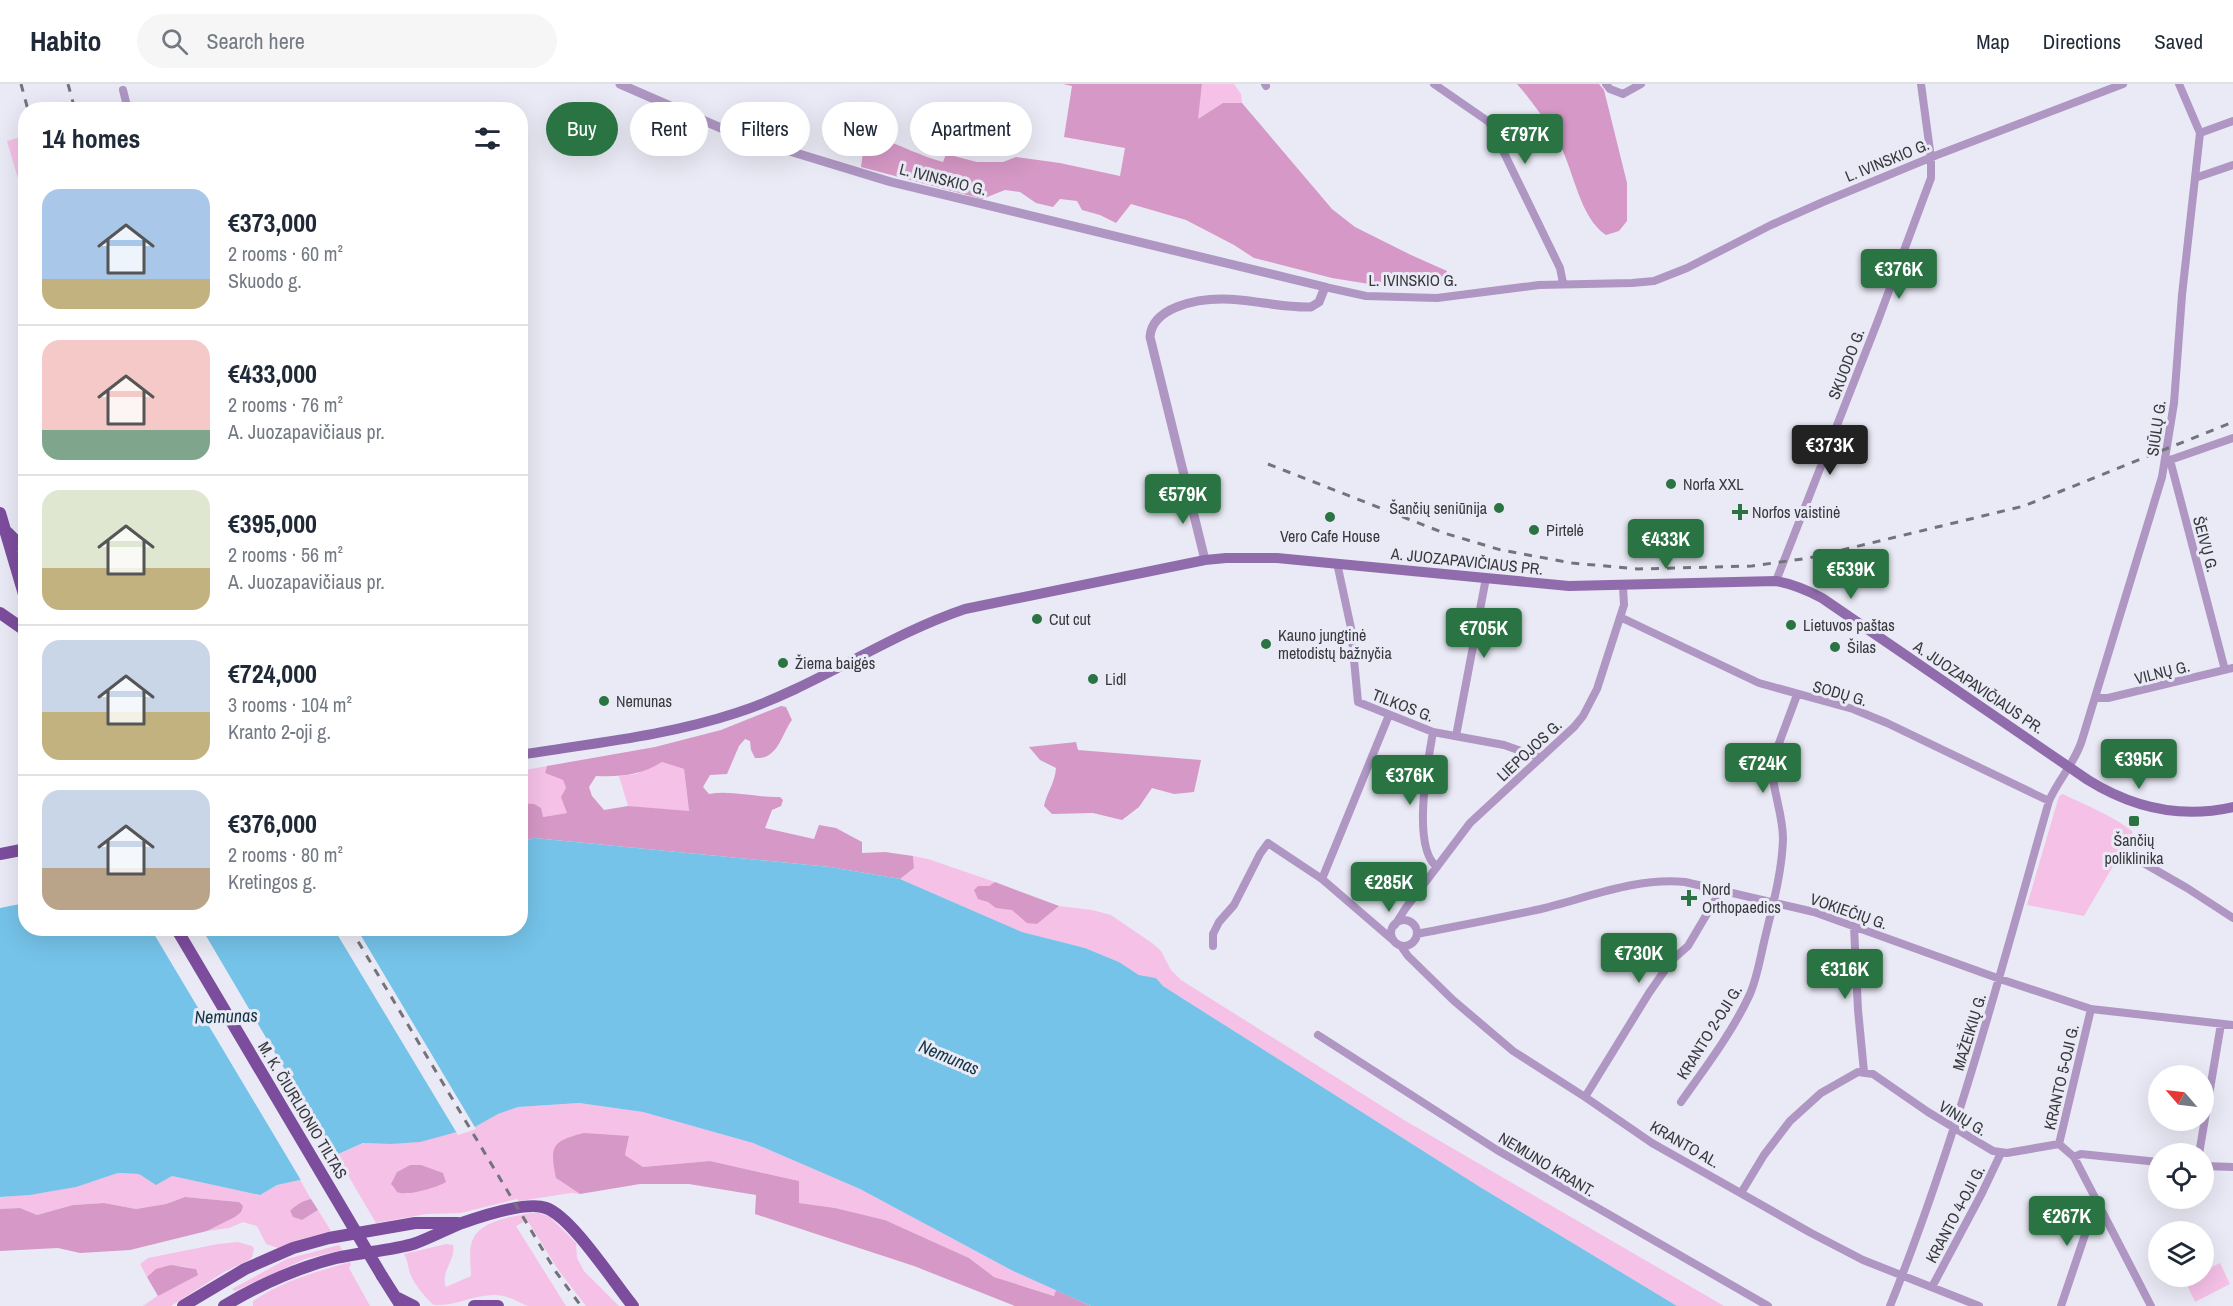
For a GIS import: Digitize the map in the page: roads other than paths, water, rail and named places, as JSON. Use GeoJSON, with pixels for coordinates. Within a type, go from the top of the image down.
{"type":"FeatureCollection","features":[{"type":"Feature","properties":{"kind":"main road"},"geometry":{"type":"LineString","coordinates":[[0,513],[2,534],[18,579]]}},
{"type":"Feature","properties":{"kind":"main road"},"geometry":{"type":"LineString","coordinates":[[2,534],[18,545]]}},
{"type":"Feature","properties":{"kind":"main road","name":"A. JUOZAPAVIČIAUS PR."},"geometry":{"type":"LineString","coordinates":[[528,754],[663,732],[737,713],[776,697],[934,620],[965,609],[1205,560],[1258,557],[1569,586],[1776,581],[1804,588],[2116,796],[2150,808],[2188,813],[2233,807]]}},
{"type":"Feature","properties":{"kind":"main road"},"geometry":{"type":"LineString","coordinates":[[0,613],[18,625]]}},
{"type":"Feature","properties":{"kind":"main road"},"geometry":{"type":"LineString","coordinates":[[0,854],[18,851]]}},
{"type":"Feature","properties":{"kind":"main road","name":"M. K. ČIURLIONIO TILTAS"},"geometry":{"type":"LineString","coordinates":[[181,936],[397,1303]]}},
{"type":"Feature","properties":{"kind":"main road"},"geometry":{"type":"LineString","coordinates":[[224,1306],[269,1281],[298,1269],[337,1258],[416,1243],[463,1223],[529,1207],[541,1207],[553,1211],[569,1224],[633,1306]]}},
{"type":"Feature","properties":{"kind":"main road"},"geometry":{"type":"LineString","coordinates":[[183,1306],[245,1269],[293,1248],[329,1238],[415,1222],[463,1223]]}},
{"type":"Feature","properties":{"kind":"main road"},"geometry":{"type":"LineString","coordinates":[[397,1303],[414,1306]]}},
{"type":"Feature","properties":{"kind":"main road"},"geometry":{"type":"LineString","coordinates":[[474,1306],[498,1306]]}},
{"type":"Feature","properties":{"kind":"street","name":"L. IVINSKIO G."},"geometry":{"type":"LineString","coordinates":[[620,84],[738,135],[891,182],[1325,287],[1366,296],[1412,298],[1461,296],[1514,287],[1563,283],[1632,284],[1666,277],[1771,225],[1931,158],[2123,84]]}},
{"type":"Feature","properties":{"kind":"street"},"geometry":{"type":"LineString","coordinates":[[1434,84],[1490,122],[1560,268],[1563,283]]}},
{"type":"Feature","properties":{"kind":"street"},"geometry":{"type":"LineString","coordinates":[[1606,84],[1610,89],[1623,94],[1641,84]]}},
{"type":"Feature","properties":{"kind":"street","name":"SKUODO G."},"geometry":{"type":"LineString","coordinates":[[1776,581],[1929,186],[1932,169],[1921,84]]}},
{"type":"Feature","properties":{"kind":"street","name":"SIŪLŲ G."},"geometry":{"type":"LineString","coordinates":[[2070,767],[2079,749],[2096,698],[2167,459],[2200,133],[2179,84]]}},
{"type":"Feature","properties":{"kind":"street"},"geometry":{"type":"LineString","coordinates":[[123,90],[126,102]]}},
{"type":"Feature","properties":{"kind":"street"},"geometry":{"type":"LineString","coordinates":[[2200,133],[2233,121]]}},
{"type":"Feature","properties":{"kind":"street"},"geometry":{"type":"LineString","coordinates":[[2195,178],[2233,165]]}},
{"type":"Feature","properties":{"kind":"street"},"geometry":{"type":"LineString","coordinates":[[1205,560],[1150,330],[1154,323],[1170,311],[1213,299],[1311,307],[1319,302],[1325,287]]}},
{"type":"Feature","properties":{"kind":"street"},"geometry":{"type":"LineString","coordinates":[[2167,459],[2233,438]]}},
{"type":"Feature","properties":{"kind":"street","name":"ŠEIVŲ G."},"geometry":{"type":"LineString","coordinates":[[2167,459],[2229,669]]}},
{"type":"Feature","properties":{"kind":"street","name":"TILKOS G."},"geometry":{"type":"LineString","coordinates":[[1337,563],[1351,628],[1358,702],[1433,732],[1504,745],[1541,758]]}},
{"type":"Feature","properties":{"kind":"street"},"geometry":{"type":"LineString","coordinates":[[1456,736],[1486,578]]}},
{"type":"Feature","properties":{"kind":"street","name":"LIEPOJOS G."},"geometry":{"type":"LineString","coordinates":[[1394,926],[1470,823],[1574,727],[1586,710],[1596,689],[1624,605],[1623,586]]}},
{"type":"Feature","properties":{"kind":"street","name":"SODŲ G."},"geometry":{"type":"LineString","coordinates":[[1620,618],[1735,673],[1797,695],[1852,709],[1887,723],[2049,801]]}},
{"type":"Feature","properties":{"kind":"street","name":"VILNŲ G."},"geometry":{"type":"LineString","coordinates":[[2096,698],[2108,698],[2229,669]]}},
{"type":"Feature","properties":{"kind":"street","name":"KRANTO 2-OJI G."},"geometry":{"type":"LineString","coordinates":[[1681,1102],[1721,1044],[1750,995],[1756,978],[1774,902],[1783,837],[1772,762],[1797,695]]}},
{"type":"Feature","properties":{"kind":"street"},"geometry":{"type":"LineString","coordinates":[[1322,879],[1389,715]]}},
{"type":"Feature","properties":{"kind":"street"},"geometry":{"type":"LineString","coordinates":[[1433,732],[1424,782],[1423,802],[1426,849],[1429,860],[1437,867]]}},
{"type":"Feature","properties":{"kind":"street","name":"MAŽEIKIŲ G."},"geometry":{"type":"LineString","coordinates":[[1890,1306],[1953,1128],[2000,979],[2049,801],[2059,781],[2070,767]]}},
{"type":"Feature","properties":{"kind":"street"},"geometry":{"type":"LineString","coordinates":[[1213,946],[1213,934],[1219,922],[1234,905],[1268,843],[1322,879],[1401,944],[1415,941],[1417,934],[1414,926],[1407,921],[1405,909]]}},
{"type":"Feature","properties":{"kind":"street"},"geometry":{"type":"LineString","coordinates":[[2126,853],[2233,918]]}},
{"type":"Feature","properties":{"kind":"street","name":"VOKIEČIŲ G."},"geometry":{"type":"LineString","coordinates":[[1417,934],[1536,910],[1622,886],[1674,881],[1814,912],[2091,1009],[2233,1025]]}},
{"type":"Feature","properties":{"kind":"street"},"geometry":{"type":"LineString","coordinates":[[1585,1096],[1649,993],[1672,960],[1688,946],[1721,890]]}},
{"type":"Feature","properties":{"kind":"street"},"geometry":{"type":"LineString","coordinates":[[1379,928],[1407,921]]}},
{"type":"Feature","properties":{"kind":"street","name":"KRANTO AL."},"geometry":{"type":"LineString","coordinates":[[1394,926],[1408,956],[1453,1000],[1513,1051],[1585,1096],[1652,1143],[1863,1260],[1979,1306]]}},
{"type":"Feature","properties":{"kind":"street"},"geometry":{"type":"LineString","coordinates":[[1741,1193],[1764,1155],[1790,1122],[1821,1092],[1852,1075],[1864,1072],[1854,927]]}},
{"type":"Feature","properties":{"kind":"street","name":"KRANTO 5-OJI G."},"geometry":{"type":"LineString","coordinates":[[2091,1009],[2059,1144],[2074,1157],[2151,1306]]}},
{"type":"Feature","properties":{"kind":"street"},"geometry":{"type":"LineString","coordinates":[[2201,1143],[2221,1024]]}},
{"type":"Feature","properties":{"kind":"street","name":"NEMUNO KRANT."},"geometry":{"type":"LineString","coordinates":[[1318,1035],[1497,1150],[1768,1306]]}},
{"type":"Feature","properties":{"kind":"street","name":"VINIŲ G."},"geometry":{"type":"LineString","coordinates":[[1864,1072],[1873,1074],[1923,1109],[1985,1147],[2001,1153],[2059,1144]]}},
{"type":"Feature","properties":{"kind":"street","name":"KRANTO 4-OJI G."},"geometry":{"type":"LineString","coordinates":[[1932,1287],[1982,1194],[2001,1153]]}},
{"type":"Feature","properties":{"kind":"street"},"geometry":{"type":"LineString","coordinates":[[2074,1157],[2081,1154],[2148,1161]]}},
{"type":"Feature","properties":{"kind":"street"},"geometry":{"type":"LineString","coordinates":[[2214,1166],[2233,1167],[2233,1174]]}},
{"type":"Feature","properties":{"kind":"street"},"geometry":{"type":"LineString","coordinates":[[2061,1306],[2094,1211],[2099,1206]]}},
{"type":"Feature","properties":{"kind":"water"},"geometry":{"type":"Polygon","coordinates":[[[534,838],[830,867],[900,879],[1022,932],[1085,948],[1119,962],[1139,975],[1156,978],[1163,986],[1480,1187],[1677,1306],[1091,1306],[1013,1271],[860,1189],[753,1143],[643,1112],[579,1103],[518,1107],[498,1114],[475,1127],[420,1142],[363,1143],[336,1155],[300,1180],[277,1185],[260,1195],[172,1176],[156,1185],[139,1174],[118,1173],[76,1187],[30,1195],[0,1197],[0,908],[18,904],[18,936],[528,936],[528,840],[534,838]]]}},
{"type":"Feature","properties":{"kind":"railway"},"geometry":{"type":"LineString","coordinates":[[21,84],[26,102]]}},
{"type":"Feature","properties":{"kind":"railway"},"geometry":{"type":"LineString","coordinates":[[68,84],[73,102]]}},
{"type":"Feature","properties":{"kind":"railway"},"geometry":{"type":"LineString","coordinates":[[1268,464],[1444,533],[1501,550],[1572,563],[1638,569],[1752,566],[1809,558],[2024,506],[2233,422]]}},
{"type":"Feature","properties":{"kind":"railway"},"geometry":{"type":"LineString","coordinates":[[355,936],[556,1272],[581,1306]]}},
{"type":"Feature","properties":{"kind":"place","name":"Norfa XXL"},"geometry":{"type":"Point","coordinates":[1671,484]}},
{"type":"Feature","properties":{"kind":"place","name":"Šančių seniūnija"},"geometry":{"type":"Point","coordinates":[1499,508]}},
{"type":"Feature","properties":{"kind":"place","name":"Norfos vaistinė"},"geometry":{"type":"Point","coordinates":[1740,512]}},
{"type":"Feature","properties":{"kind":"place","name":"Vero Cafe House"},"geometry":{"type":"Point","coordinates":[1330,517]}},
{"type":"Feature","properties":{"kind":"place","name":"Pirtelė"},"geometry":{"type":"Point","coordinates":[1534,530]}},
{"type":"Feature","properties":{"kind":"place","name":"Cut cut"},"geometry":{"type":"Point","coordinates":[1037,619]}},
{"type":"Feature","properties":{"kind":"place","name":"Lietuvos paštas"},"geometry":{"type":"Point","coordinates":[1791,625]}},
{"type":"Feature","properties":{"kind":"place","name":"Kauno jungtinė metodistų bažnyčia"},"geometry":{"type":"Point","coordinates":[1266,644]}},
{"type":"Feature","properties":{"kind":"place","name":"Šilas"},"geometry":{"type":"Point","coordinates":[1835,647]}},
{"type":"Feature","properties":{"kind":"place","name":"Žiema baigės"},"geometry":{"type":"Point","coordinates":[783,663]}},
{"type":"Feature","properties":{"kind":"place","name":"Lidl"},"geometry":{"type":"Point","coordinates":[1093,679]}},
{"type":"Feature","properties":{"kind":"place","name":"Nemunas"},"geometry":{"type":"Point","coordinates":[604,701]}},
{"type":"Feature","properties":{"kind":"place","name":"Šančių poliklinika"},"geometry":{"type":"Point","coordinates":[2134,821]}},
{"type":"Feature","properties":{"kind":"place","name":"Nord Orthopaedics"},"geometry":{"type":"Point","coordinates":[1689,898]}}]}
